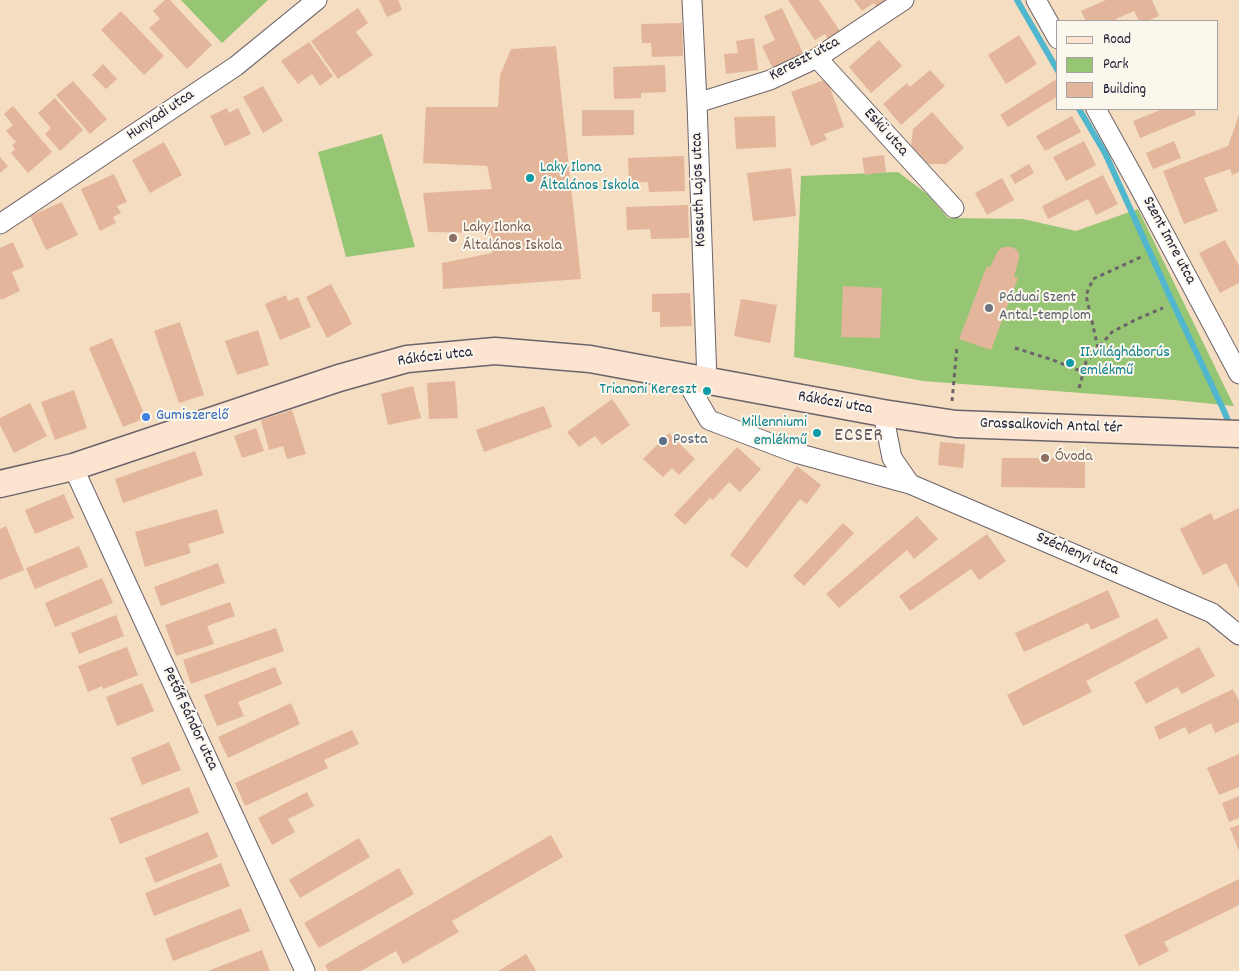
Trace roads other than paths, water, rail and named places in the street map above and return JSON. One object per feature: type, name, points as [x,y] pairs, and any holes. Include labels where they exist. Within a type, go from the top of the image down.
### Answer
[{"type":"main road","name":"Rákóczi utca","points":[[0,484],[73,467],[339,378],[406,359],[495,351],[590,359],[883,413]]},
{"type":"main road","name":"Grassalkovich Antal tér","points":[[883,413],[956,424],[1229,434]]},
{"type":"street","name":"Hunyadi utca","points":[[0,224],[236,66],[317,0]]},
{"type":"street","name":"Kossuth Lajos utca","points":[[692,0],[697,103],[695,379]]},
{"type":"street","name":"Kereszt utca","points":[[697,103],[770,80],[816,58],[904,0]]},
{"type":"street","points":[[1036,0],[1056,35]]},
{"type":"street","name":"Eskü utca","points":[[816,58],[954,208]]},
{"type":"street","name":"Szent Imre utca","points":[[1097,110],[1239,374]]},
{"type":"street","name":"Széchenyi utca","points":[[695,379],[709,420],[796,453],[910,484],[1212,613],[1239,635]]},
{"type":"street","points":[[883,413],[892,458],[910,484]]},
{"type":"street","name":"Petőfi Sándor utca","points":[[73,467],[305,971]]},
{"type":"waterway","points":[[1017,0],[1056,68]]},
{"type":"waterway","points":[[1080,110],[1105,153],[1231,428]]},
{"type":"place","name":"Laky Ilona Általános Iskola","points":[[530,178]]},
{"type":"place","name":"Laky Ilonka Általános Iskola","points":[[453,238]]},
{"type":"place","name":"Páduai Szent Antal-templom","points":[[989,308]]},
{"type":"place","name":"II.világháborús emlékmű","points":[[1070,363]]},
{"type":"place","name":"Trianoni Kereszt","points":[[707,391]]},
{"type":"place","name":"Gumiszerelő","points":[[146,417]]},
{"type":"place","name":"Millenniumi emlékmű","points":[[817,433]]},
{"type":"place","name":"Posta","points":[[663,441]]},
{"type":"place","name":"Óvoda","points":[[1045,458]]},
{"type":"district","name":"ECSER","points":[[859,437]]}]
